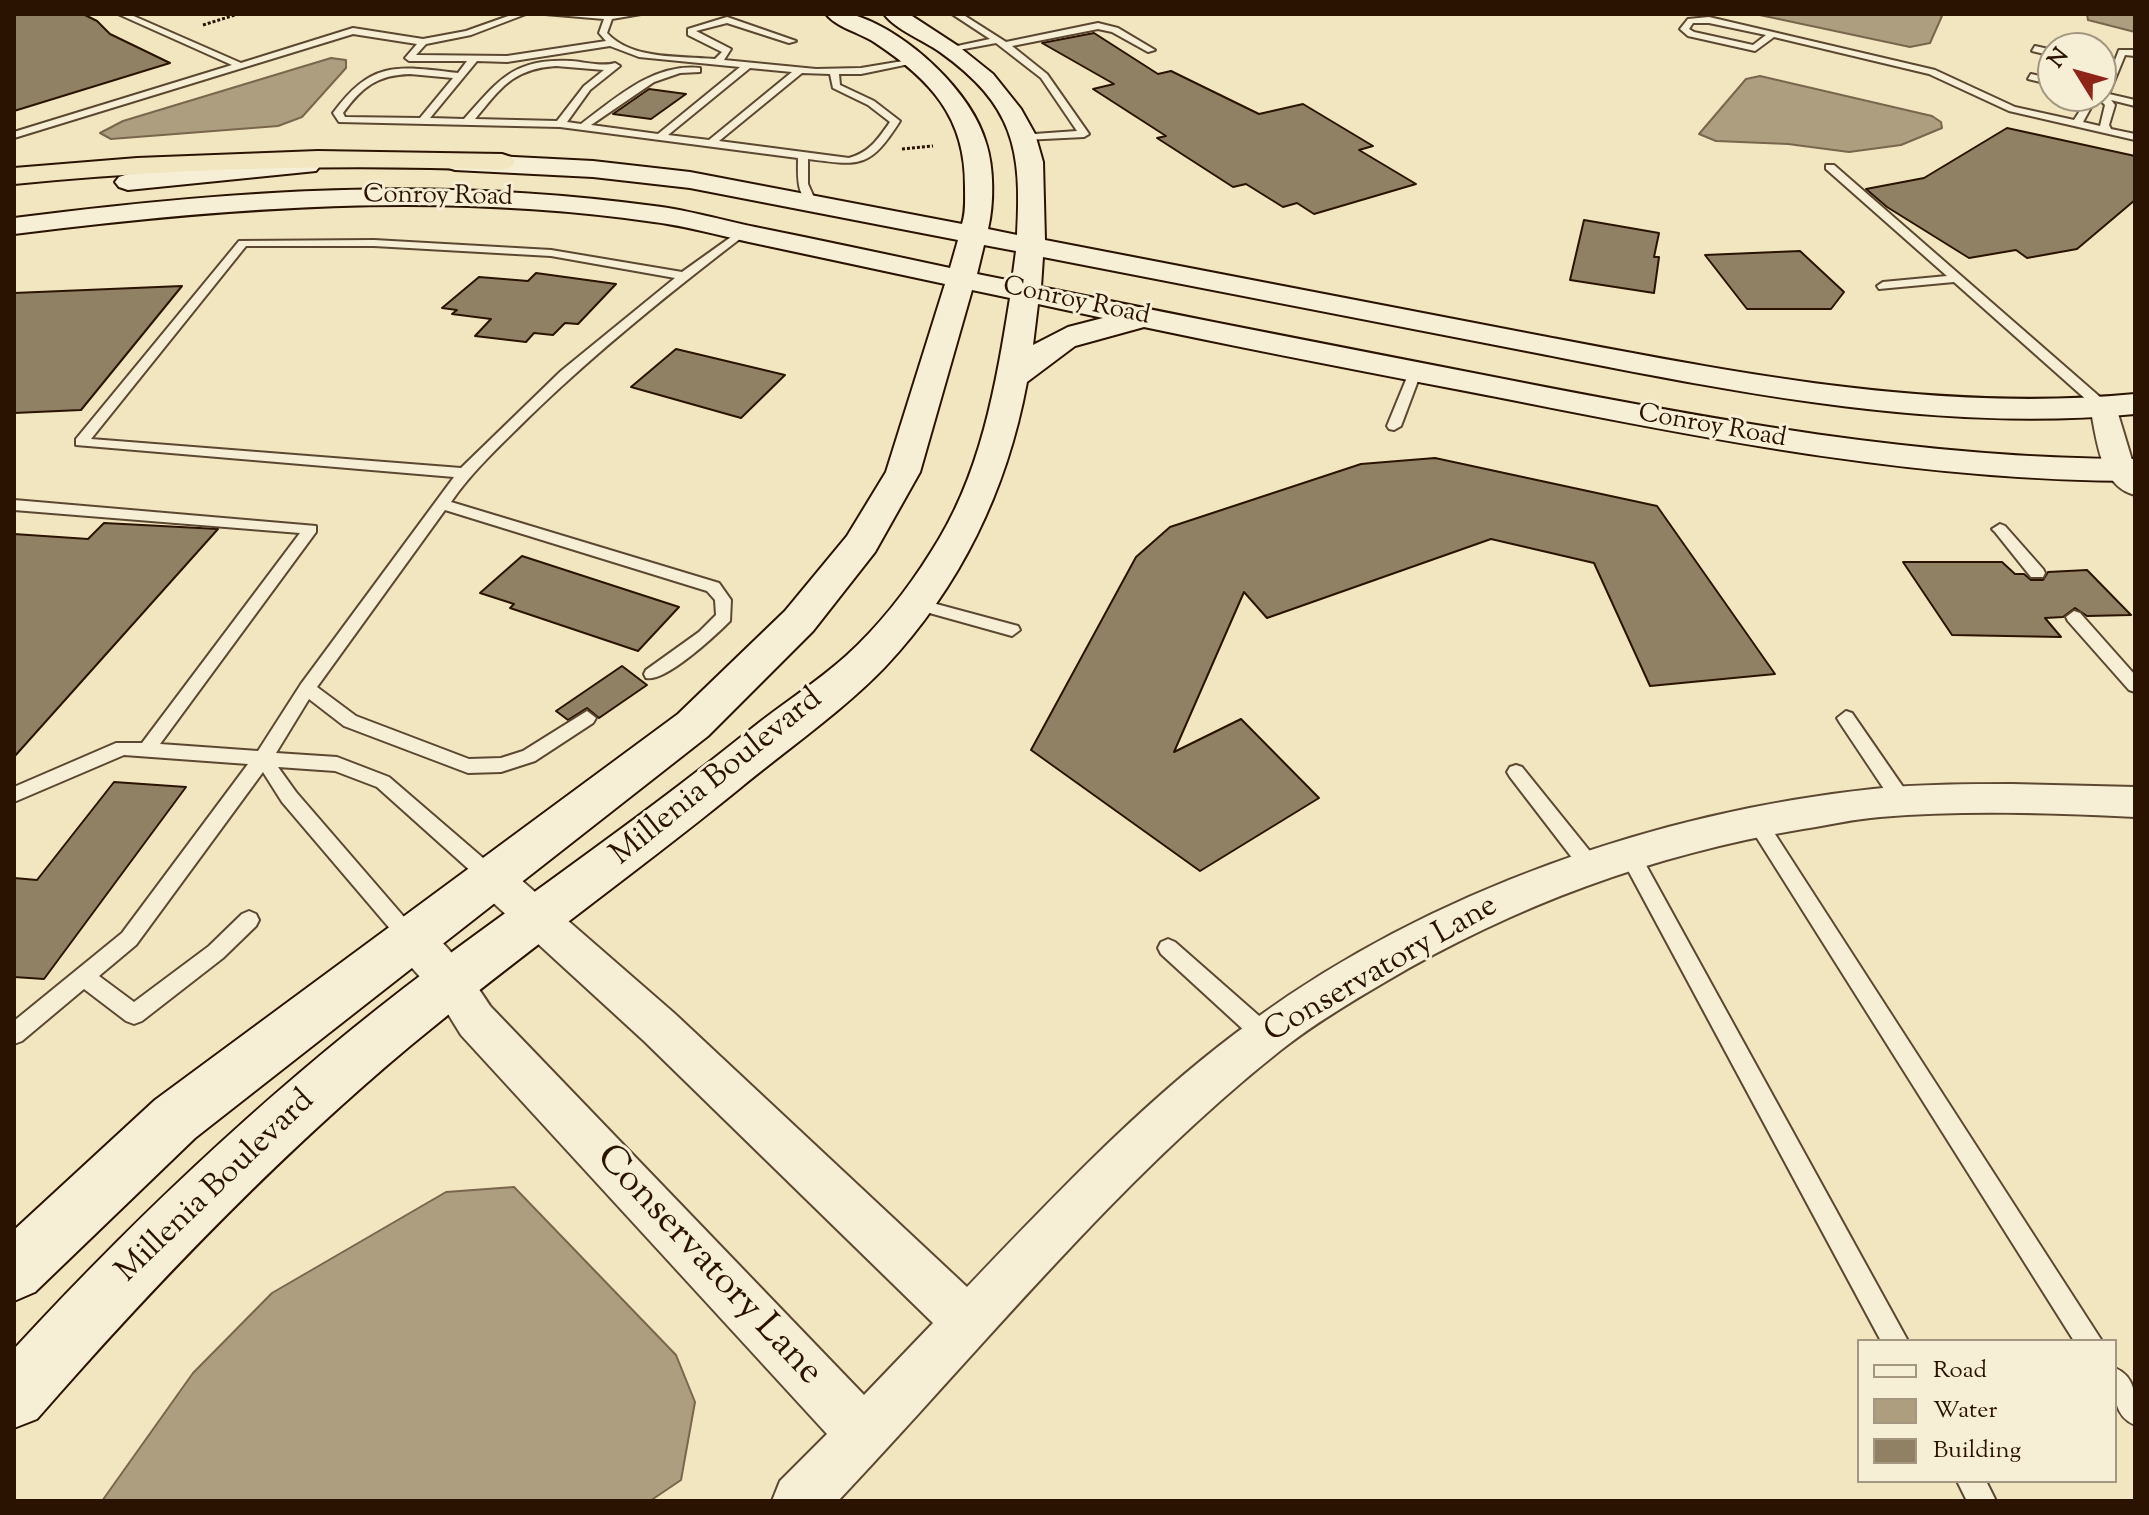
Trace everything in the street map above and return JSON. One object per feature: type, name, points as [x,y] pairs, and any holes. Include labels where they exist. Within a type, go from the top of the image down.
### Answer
[{"type":"highway","points":[[14,176],[113,165],[271,157],[502,162]]},
{"type":"main road","name":"Millenia Boulevard","points":[[14,1271],[175,1119],[490,876],[693,725],[781,641],[831,584],[874,524],[903,472],[915,438],[978,216],[977,178],[974,141],[958,110],[940,85],[884,38],[836,14]]},
{"type":"main road","name":"Millenia Boulevard","points":[[14,1396],[129,1270],[308,1100],[452,983],[706,792],[878,649],[959,537],[997,445],[1024,292],[1033,181],[1024,137],[1006,104],[984,78],[951,50],[894,14]]},
{"type":"main road","name":"Conroy Road","points":[[14,196],[224,171],[404,161],[502,162],[690,180],[1703,376],[1827,396],[1978,406],[2119,406]]},
{"type":"main road","points":[[879,217],[941,202],[977,178]]},
{"type":"main road","name":"Conroy Road","points":[[14,226],[156,208],[372,195],[470,196],[656,214],[745,230],[1150,319],[1697,427],[1845,450],[2130,476]]},
{"type":"main road","points":[[1009,381],[1042,350],[1074,334],[1150,319]]},
{"type":"street","points":[[2119,406],[2135,431]]},
{"type":"street","points":[[2119,406],[2130,476]]},
{"type":"street","name":"Conservatory Lane","points":[[410,938],[452,983],[476,1021],[865,1435],[1067,1218],[1149,1137],[1266,1036],[1433,933],[1520,891],[1590,866],[1706,832],[1757,822],[1903,802],[2025,797],[2135,802]]},
{"type":"street","points":[[490,876],[659,1027],[970,1324]]},
{"type":"street","points":[[800,1501],[865,1435]]},
{"type":"lane","points":[[122,14],[241,66]]},
{"type":"lane","points":[[14,135],[353,31],[423,42],[468,33],[522,14]]},
{"type":"lane","points":[[549,14],[637,14]]},
{"type":"lane","points":[[956,14],[1002,43],[1044,76],[1084,134],[1024,137]]},
{"type":"lane","points":[[608,16],[603,33],[612,43],[639,54],[799,71],[861,71],[915,62]]},
{"type":"lane","points":[[717,62],[728,51],[691,31],[727,20],[792,41]]},
{"type":"lane","points":[[1774,33],[1755,48],[1691,34],[1684,29],[1691,21],[1709,20],[1774,33],[1932,72],[2012,109],[2135,137]]},
{"type":"lane","points":[[951,50],[1098,26],[1115,30],[1151,50]]},
{"type":"lane","points":[[423,42],[409,58],[507,59],[612,43]]},
{"type":"lane","points":[[2117,63],[2122,52],[2135,53]]},
{"type":"lane","points":[[560,124],[587,88],[611,68],[639,54]]},
{"type":"lane","points":[[423,121],[474,59]]},
{"type":"lane","points":[[467,122],[507,78],[520,70],[575,63],[611,68]]},
{"type":"lane","points":[[661,136],[748,65]]},
{"type":"lane","points":[[584,126],[659,73],[680,69],[735,76]]},
{"type":"lane","points":[[460,76],[410,70],[384,74],[362,84],[338,113],[342,120],[352,121],[584,126],[849,161],[864,157],[879,146],[895,121],[871,103],[836,86],[834,72]]},
{"type":"lane","points":[[711,143],[799,71]]},
{"type":"lane","points":[[2031,77],[2037,78]]},
{"type":"lane","points":[[2077,124],[2084,112]]},
{"type":"lane","points":[[2108,112],[2104,125],[2108,131]]},
{"type":"lane","points":[[803,157],[803,184],[811,202]]},
{"type":"lane","points":[[1830,167],[1959,278],[2119,406]]},
{"type":"lane","points":[[14,1034],[129,939],[263,758],[307,688],[464,473],[566,374],[745,230]]},
{"type":"lane","points":[[464,473],[81,442],[243,243],[374,243],[551,253],[684,276]]},
{"type":"lane","points":[[1883,286],[1959,278]]},
{"type":"lane","points":[[1394,426],[1416,370]]},
{"type":"lane","points":[[442,504],[713,587],[721,593],[725,603],[724,617],[674,659],[645,669]]},
{"type":"lane","points":[[14,505],[311,529],[146,750]]},
{"type":"lane","points":[[2000,529],[2037,573]]},
{"type":"lane","points":[[914,603],[1012,630]]},
{"type":"lane","points":[[2074,617],[2135,686]]},
{"type":"lane","points":[[307,688],[350,721],[468,766],[501,765],[529,756],[563,733],[580,713]]},
{"type":"lane","points":[[1846,718],[1903,802]]},
{"type":"lane","points":[[14,795],[122,748],[337,764],[383,782],[490,876]]},
{"type":"lane","points":[[263,758],[289,797],[410,938]]},
{"type":"lane","points":[[1516,772],[1590,866]]},
{"type":"lane","points":[[1757,822],[2088,1339]]},
{"type":"lane","points":[[1629,853],[1894,1339]]},
{"type":"lane","points":[[83,976],[134,1014],[216,952],[249,920]]},
{"type":"lane","points":[[1168,948],[1266,1036]]},
{"type":"lane","points":[[2117,1384],[2135,1412]]},
{"type":"lane","points":[[1972,1483],[1982,1501]]},
{"type":"water","points":[[1755,14],[1942,16],[1930,43],[1910,47]]},
{"type":"water","points":[[2087,14],[2135,14],[2135,32],[2088,20]]},
{"type":"water","points":[[331,58],[346,60],[346,68],[302,117],[278,126],[111,139],[100,133],[123,121]]},
{"type":"water","points":[[1760,76],[1932,116],[1941,122],[1942,128],[1901,145],[1849,152],[1788,144],[1716,141],[1699,134],[1746,79]]},
{"type":"water","points":[[514,1187],[676,1355],[695,1402],[681,1480],[650,1501],[102,1501],[193,1373],[272,1293],[446,1192]]},
{"type":"building","points":[[14,14],[83,14],[97,21],[110,34],[170,63],[14,111]]},
{"type":"building","points":[[1094,33],[1158,74],[1171,71],[1259,114],[1303,104],[1373,146],[1359,150],[1416,184],[1314,214],[1297,203],[1283,207],[1246,184],[1233,187],[1157,138],[1166,136],[1093,89],[1114,84],[1042,43]]},
{"type":"building","points":[[649,89],[686,94],[651,119],[613,114]]},
{"type":"building","points":[[2007,128],[2135,156],[2135,200],[2077,249],[2027,258],[2016,250],[1969,258],[1887,207],[1866,189],[1924,178]]},
{"type":"building","points":[[1584,220],[1659,233],[1654,257],[1659,257],[1654,293],[1570,280]]},
{"type":"building","points":[[1800,251],[1844,292],[1831,309],[1747,309],[1705,255]]},
{"type":"building","points":[[536,273],[616,284],[578,324],[565,323],[553,335],[534,333],[526,342],[475,336],[491,319],[452,314],[457,310],[442,308],[479,277],[528,281]]},
{"type":"building","points":[[182,286],[81,410],[14,413],[14,293]]},
{"type":"building","points":[[676,349],[785,375],[741,418],[631,387]]},
{"type":"building","points":[[1435,458],[1657,506],[1775,674],[1650,686],[1594,563],[1491,539],[1267,618],[1244,592],[1174,752],[1241,719],[1319,798],[1200,871],[1031,750],[1136,557],[1170,527],[1361,464]]},
{"type":"building","points":[[104,523],[218,529],[14,757],[14,534],[88,539]]},
{"type":"building","points":[[522,556],[679,607],[638,651],[510,608],[514,604],[480,593]]},
{"type":"building","points":[[1903,562],[2002,562],[2015,574],[2024,574],[2031,580],[2043,580],[2048,572],[2087,570],[2131,615],[2087,616],[2075,608],[2063,617],[2045,618],[2061,637],[1952,635]]},
{"type":"building","points":[[622,666],[647,685],[599,718],[587,708],[568,720],[556,711]]},
{"type":"building","points":[[114,782],[186,787],[44,979],[14,977],[14,878],[37,880]]}]
